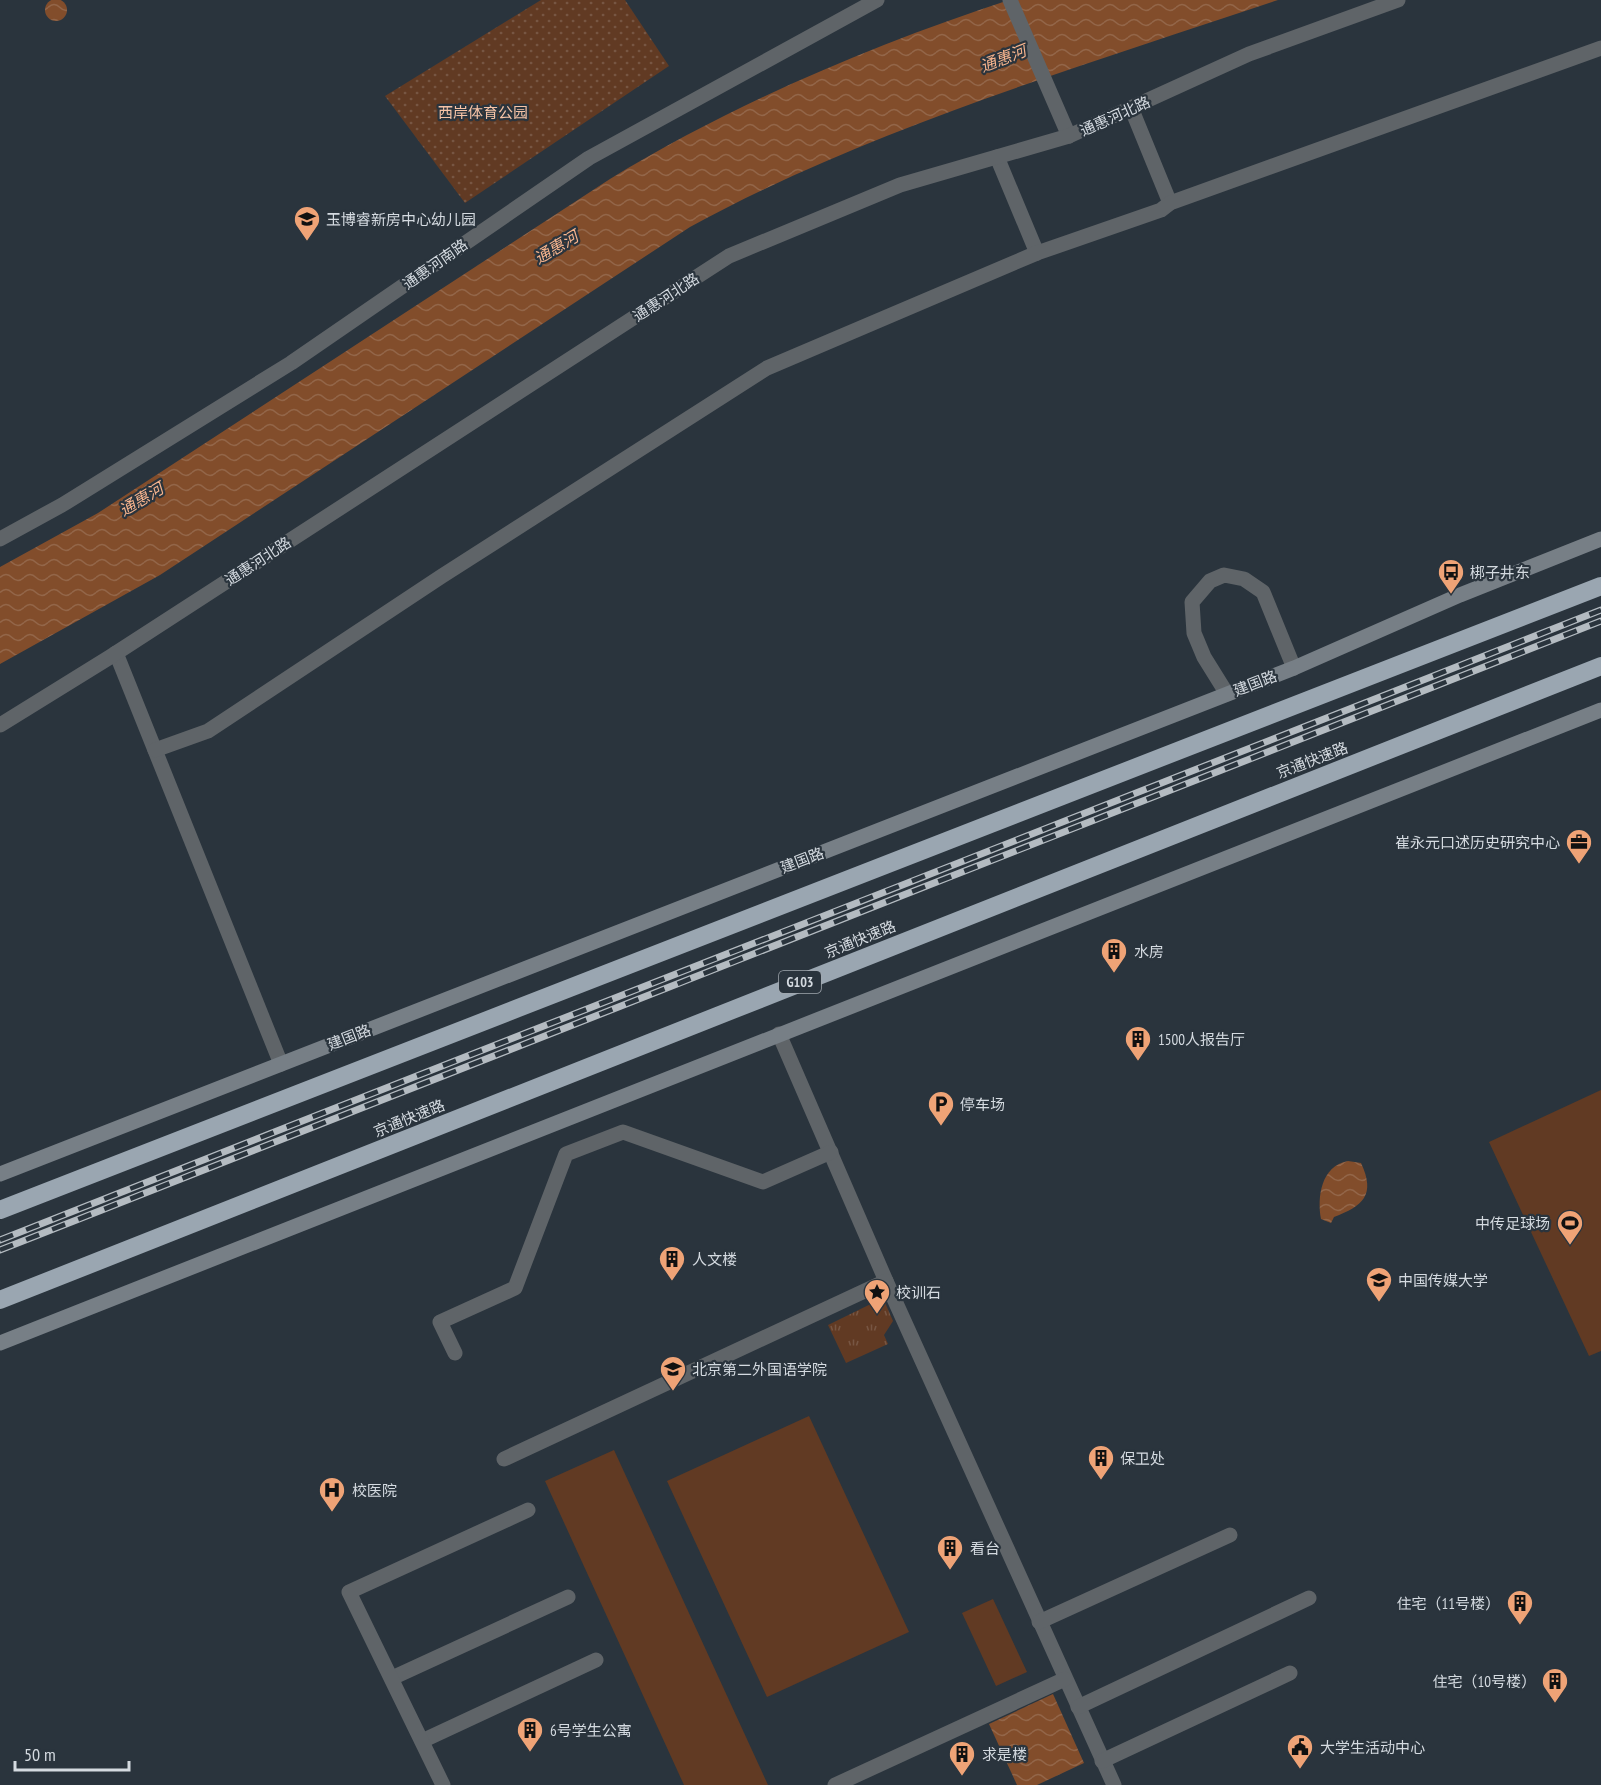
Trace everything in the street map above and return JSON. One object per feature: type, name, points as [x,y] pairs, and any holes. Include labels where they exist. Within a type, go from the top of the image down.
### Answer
[{"type":"highway","points":[[0,1210],[1601,586]]},
{"type":"highway","name":"京通快速路","points":[[0,1300],[1601,666]]},
{"type":"main road","name":"建国路","points":[[0,1174],[1293,668],[1460,595],[1601,539]]},
{"type":"main road","points":[[0,1343],[1601,710]]},
{"type":"street","name":"通惠河南路","points":[[0,539],[62,505],[291,363],[589,158],[877,0]]},
{"type":"street","points":[[1010,0],[1069,136]]},
{"type":"street","name":"通惠河北路","points":[[0,725],[729,256],[900,184],[1069,136],[1132,110],[1249,54],[1398,0]]},
{"type":"street","points":[[155,750],[208,731],[442,576],[767,368],[1037,253],[1161,210],[1170,203],[1601,48]]},
{"type":"street","points":[[1132,110],[1170,203]]},
{"type":"street","points":[[998,157],[1037,253]]},
{"type":"street","points":[[1227,694],[1204,657],[1194,633],[1192,602],[1210,581],[1224,574],[1244,579],[1263,592],[1293,668]]},
{"type":"street","points":[[116,652],[281,1064]]},
{"type":"street","points":[[779,1034],[886,1281],[1114,1785]]},
{"type":"street","points":[[454,1353],[440,1322],[515,1288],[566,1154],[623,1132],[763,1182],[831,1152]]},
{"type":"street","points":[[504,1460],[886,1281]]},
{"type":"street","points":[[443,1785],[349,1592],[528,1509]]},
{"type":"street","points":[[1039,1622],[1230,1535]]},
{"type":"street","points":[[392,1678],[568,1596]]},
{"type":"street","points":[[1078,1707],[1309,1598]]},
{"type":"street","points":[[422,1741],[596,1660]]},
{"type":"street","points":[[1102,1761],[1290,1673]]},
{"type":"street","points":[[836,1785],[1065,1679]]},
{"type":"green space","name":"西岸体育公园","points":[[541,0],[625,0],[669,66],[465,203],[385,96]]},
{"type":"green space","name":"中传足球场","points":[[1601,1090],[1601,1351],[1589,1356],[1489,1142]]},
{"type":"green space","points":[[883,1298],[893,1321],[884,1335],[888,1344],[846,1363],[828,1325]]},
{"type":"green space","points":[[809,1416],[909,1632],[767,1697],[667,1481]]},
{"type":"green space","points":[[614,1450],[768,1785],[684,1785],[545,1481]]},
{"type":"green space","points":[[993,1599],[1027,1672],[996,1686],[962,1613]]},
{"type":"water","points":[[56,-1],[64,2],[67,10],[64,18],[56,21],[48,18],[45,10],[48,2]]},
{"type":"water","name":"通惠河","points":[[1009,0],[1278,0],[1054,75],[904,129],[831,159],[690,227],[160,575],[0,664],[0,567],[98,513],[610,179],[657,152],[754,101],[804,78],[906,36]]},
{"type":"water","points":[[1348,1161],[1361,1163],[1367,1191],[1359,1204],[1334,1217],[1331,1223],[1321,1219],[1320,1201],[1323,1184],[1332,1169]]},
{"type":"water","points":[[1053,1694],[1084,1763],[1037,1785],[1017,1785],[989,1724]]},
{"type":"railway","points":[[0,1240],[1601,610]]},
{"type":"railway","points":[[0,1250],[1601,621]]},
{"type":"place","name":"玉博睿新房中心幼儿园","points":[[307,242]]},
{"type":"place","name":"梆子井东","points":[[1451,595]]},
{"type":"place","name":"崔永元口述历史研究中心","points":[[1579,865]]},
{"type":"place","name":"水房","points":[[1114,974]]},
{"type":"place","name":"1500人报告厅","points":[[1138,1062]]},
{"type":"place","name":"停车场","points":[[941,1127]]},
{"type":"place","name":"中传足球场","points":[[1570,1246]]},
{"type":"place","name":"人文楼","points":[[672,1282]]},
{"type":"place","name":"中国传媒大学","points":[[1379,1303]]},
{"type":"place","name":"校训石","points":[[877,1315]]},
{"type":"place","name":"北京第二外国语学院","points":[[673,1392]]},
{"type":"place","name":"保卫处","points":[[1101,1481]]},
{"type":"place","name":"校医院","points":[[332,1513]]},
{"type":"place","name":"看台","points":[[950,1571]]},
{"type":"place","name":"住宅（11号楼）","points":[[1520,1626]]},
{"type":"place","name":"住宅（10号楼）","points":[[1555,1704]]},
{"type":"place","name":"6号学生公寓","points":[[530,1753]]},
{"type":"place","name":"大学生活动中心","points":[[1300,1770]]},
{"type":"place","name":"求是楼","points":[[962,1777]]}]
